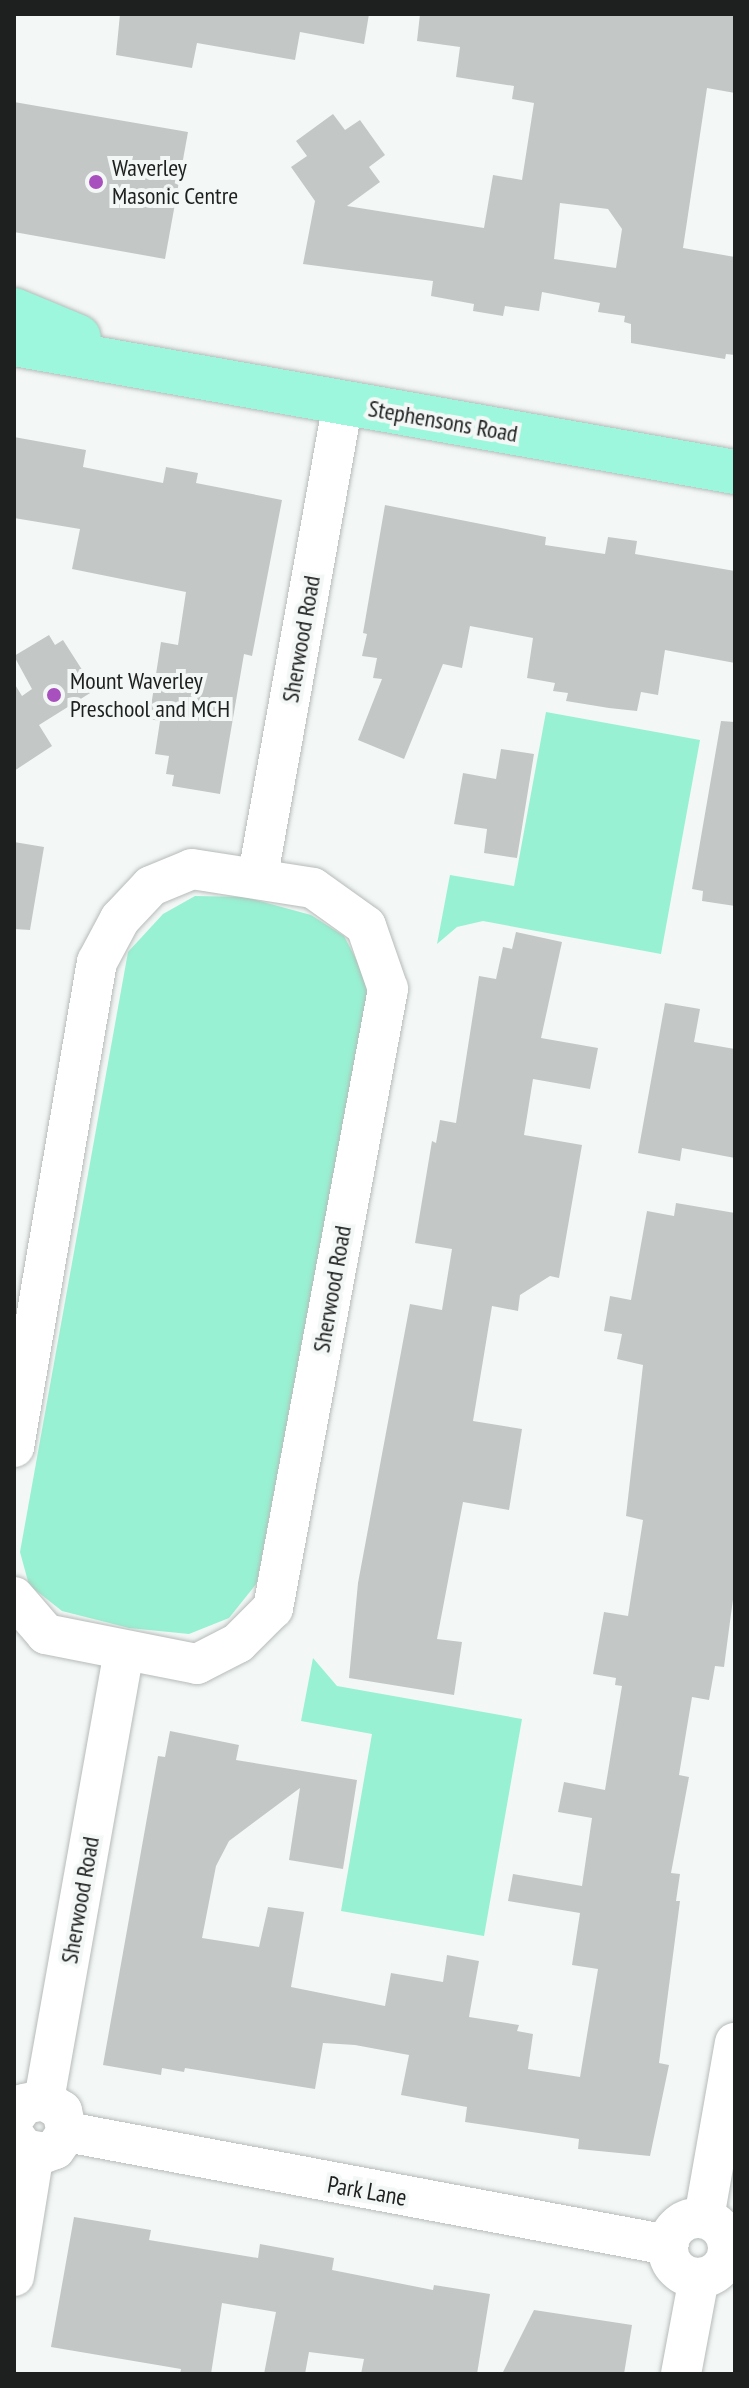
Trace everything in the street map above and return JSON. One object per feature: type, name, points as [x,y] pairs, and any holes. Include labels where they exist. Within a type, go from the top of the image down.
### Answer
[{"type":"main road","name":"Stephensons Road","points":[[14,310],[152,366]]},
{"type":"main road","name":"Stephensons Road","points":[[14,344],[152,366],[735,472]]},
{"type":"street","name":"Sherwood Road","points":[[258,875],[343,403]]},
{"type":"street","name":"Sherwood Road","points":[[14,1447],[97,962],[120,919],[151,886],[192,869],[258,875],[313,888],[366,926],[388,989],[273,1608],[238,1643],[197,1664],[124,1653],[46,1634],[14,1597]]},
{"type":"street","name":"Sherwood Road","points":[[29,2109],[124,1653]]},
{"type":"street","points":[[704,2218],[735,2043]]},
{"type":"street","points":[[14,2276],[24,2144],[55,2149],[67,2132],[62,2111],[29,2109]]},
{"type":"street","name":"Park Lane","points":[[67,2132],[668,2245]]},
{"type":"street","points":[[681,2374],[720,2261],[722,2229],[704,2218],[677,2226],[668,2245],[674,2266],[720,2261]]},
{"type":"green space","points":[[546,712],[700,740],[661,954],[483,921],[457,927],[437,944],[450,875],[514,886]]},
{"type":"green space","points":[[195,896],[245,897],[311,915],[344,936],[369,984],[257,1583],[229,1618],[189,1634],[129,1628],[62,1611],[29,1585],[20,1552],[128,952],[163,914]]},
{"type":"green space","points":[[313,1658],[337,1686],[522,1719],[484,1936],[341,1911],[372,1734],[301,1721]]},
{"type":"building","points":[[120,14],[369,14],[364,44],[300,32],[295,60],[197,43],[192,68],[116,55]]},
{"type":"building","points":[[420,14],[735,14],[735,93],[707,88],[683,248],[735,257],[735,355],[726,354],[725,359],[631,343],[631,324],[624,322],[625,316],[598,312],[600,303],[542,292],[539,311],[505,306],[503,316],[473,311],[474,304],[431,296],[433,281],[303,264],[315,201],[291,167],[307,156],[296,141],[333,114],[345,130],[360,120],[385,155],[369,167],[380,182],[347,206],[484,228],[493,175],[522,180],[534,103],[512,99],[514,86],[456,77],[460,47],[417,41]],"holes":[[[560,203],[608,209],[622,229],[616,268],[554,259]]]},
{"type":"building","name":"Waverley Masonic Centre","points":[[14,102],[188,132],[165,259],[14,232]]},
{"type":"building","points":[[14,437],[86,450],[83,467],[163,483],[166,467],[198,473],[196,483],[282,500],[252,656],[244,654],[220,794],[172,786],[174,775],[166,774],[169,756],[155,754],[160,721],[149,719],[161,642],[178,645],[186,592],[72,569],[80,529],[14,518]]},
{"type":"building","points":[[385,505],[546,537],[545,545],[605,554],[608,537],[637,541],[635,554],[735,571],[735,663],[665,650],[658,695],[641,692],[637,711],[609,708],[566,701],[568,693],[553,691],[555,683],[527,678],[533,638],[470,626],[462,668],[443,664],[404,759],[358,740],[382,679],[373,678],[377,658],[362,656],[367,634],[363,633]]},
{"type":"building","name":"Mount Waverley Preschool and MCH","points":[[49,635],[55,645],[63,640],[95,690],[39,725],[52,746],[14,771],[14,683],[22,696],[32,689],[14,656]]},
{"type":"building","points":[[721,721],[735,722],[735,906],[702,901],[703,891],[692,889]]},
{"type":"building","points":[[501,749],[534,754],[517,858],[484,853],[487,829],[454,824],[463,773],[496,779]]},
{"type":"building","points":[[14,842],[44,847],[30,930],[14,929]]},
{"type":"building","points":[[516,932],[562,942],[541,1038],[598,1048],[590,1089],[533,1079],[524,1135],[582,1145],[559,1278],[550,1276],[520,1295],[518,1311],[492,1306],[473,1421],[522,1429],[509,1510],[463,1502],[437,1639],[462,1642],[454,1695],[349,1678],[358,1583],[410,1304],[442,1310],[452,1249],[415,1243],[432,1141],[436,1143],[440,1120],[456,1123],[479,976],[496,979],[503,947],[512,949]]},
{"type":"building","points":[[665,1003],[700,1009],[694,1042],[735,1049],[735,1158],[682,1148],[680,1161],[638,1153]]},
{"type":"building","points":[[676,1203],[735,1213],[735,1584],[724,1667],[715,1666],[709,1700],[692,1697],[679,1775],[689,1777],[671,1873],[680,1874],[676,1901],[680,1901],[659,2063],[669,2065],[650,2156],[578,2149],[579,2139],[465,2122],[467,2107],[401,2095],[409,2055],[355,2045],[323,2043],[315,2089],[185,2068],[184,2072],[162,2068],[161,2075],[103,2065],[158,1756],[165,1757],[170,1731],[239,1745],[236,1760],[357,1780],[343,1869],[289,1860],[300,1788],[229,1841],[216,1866],[202,1938],[259,1947],[268,1907],[304,1912],[291,1987],[385,2006],[391,1973],[443,1982],[447,1955],[479,1961],[469,2017],[519,2025],[517,2031],[533,2034],[528,2069],[580,2077],[598,1969],[572,1965],[580,1913],[508,1901],[513,1874],[582,1886],[592,1818],[558,1812],[564,1782],[605,1790],[622,1686],[615,1685],[616,1678],[593,1674],[604,1612],[628,1616],[643,1520],[626,1516],[643,1365],[617,1359],[622,1334],[604,1331],[610,1296],[631,1300],[647,1211],[674,1216]]},
{"type":"building","points":[[74,2217],[151,2230],[149,2240],[258,2258],[260,2244],[334,2258],[332,2270],[433,2290],[434,2285],[490,2294],[477,2374],[361,2374],[364,2359],[309,2352],[305,2374],[264,2374],[276,2312],[222,2303],[211,2374],[180,2374],[181,2369],[51,2347]]},
{"type":"building","points":[[534,2310],[632,2325],[624,2374],[502,2374]]},
{"type":"place","name":"Waverley Masonic Centre","points":[[96,182]]},
{"type":"place","name":"Mount Waverley Preschool and MCH","points":[[54,695]]}]
